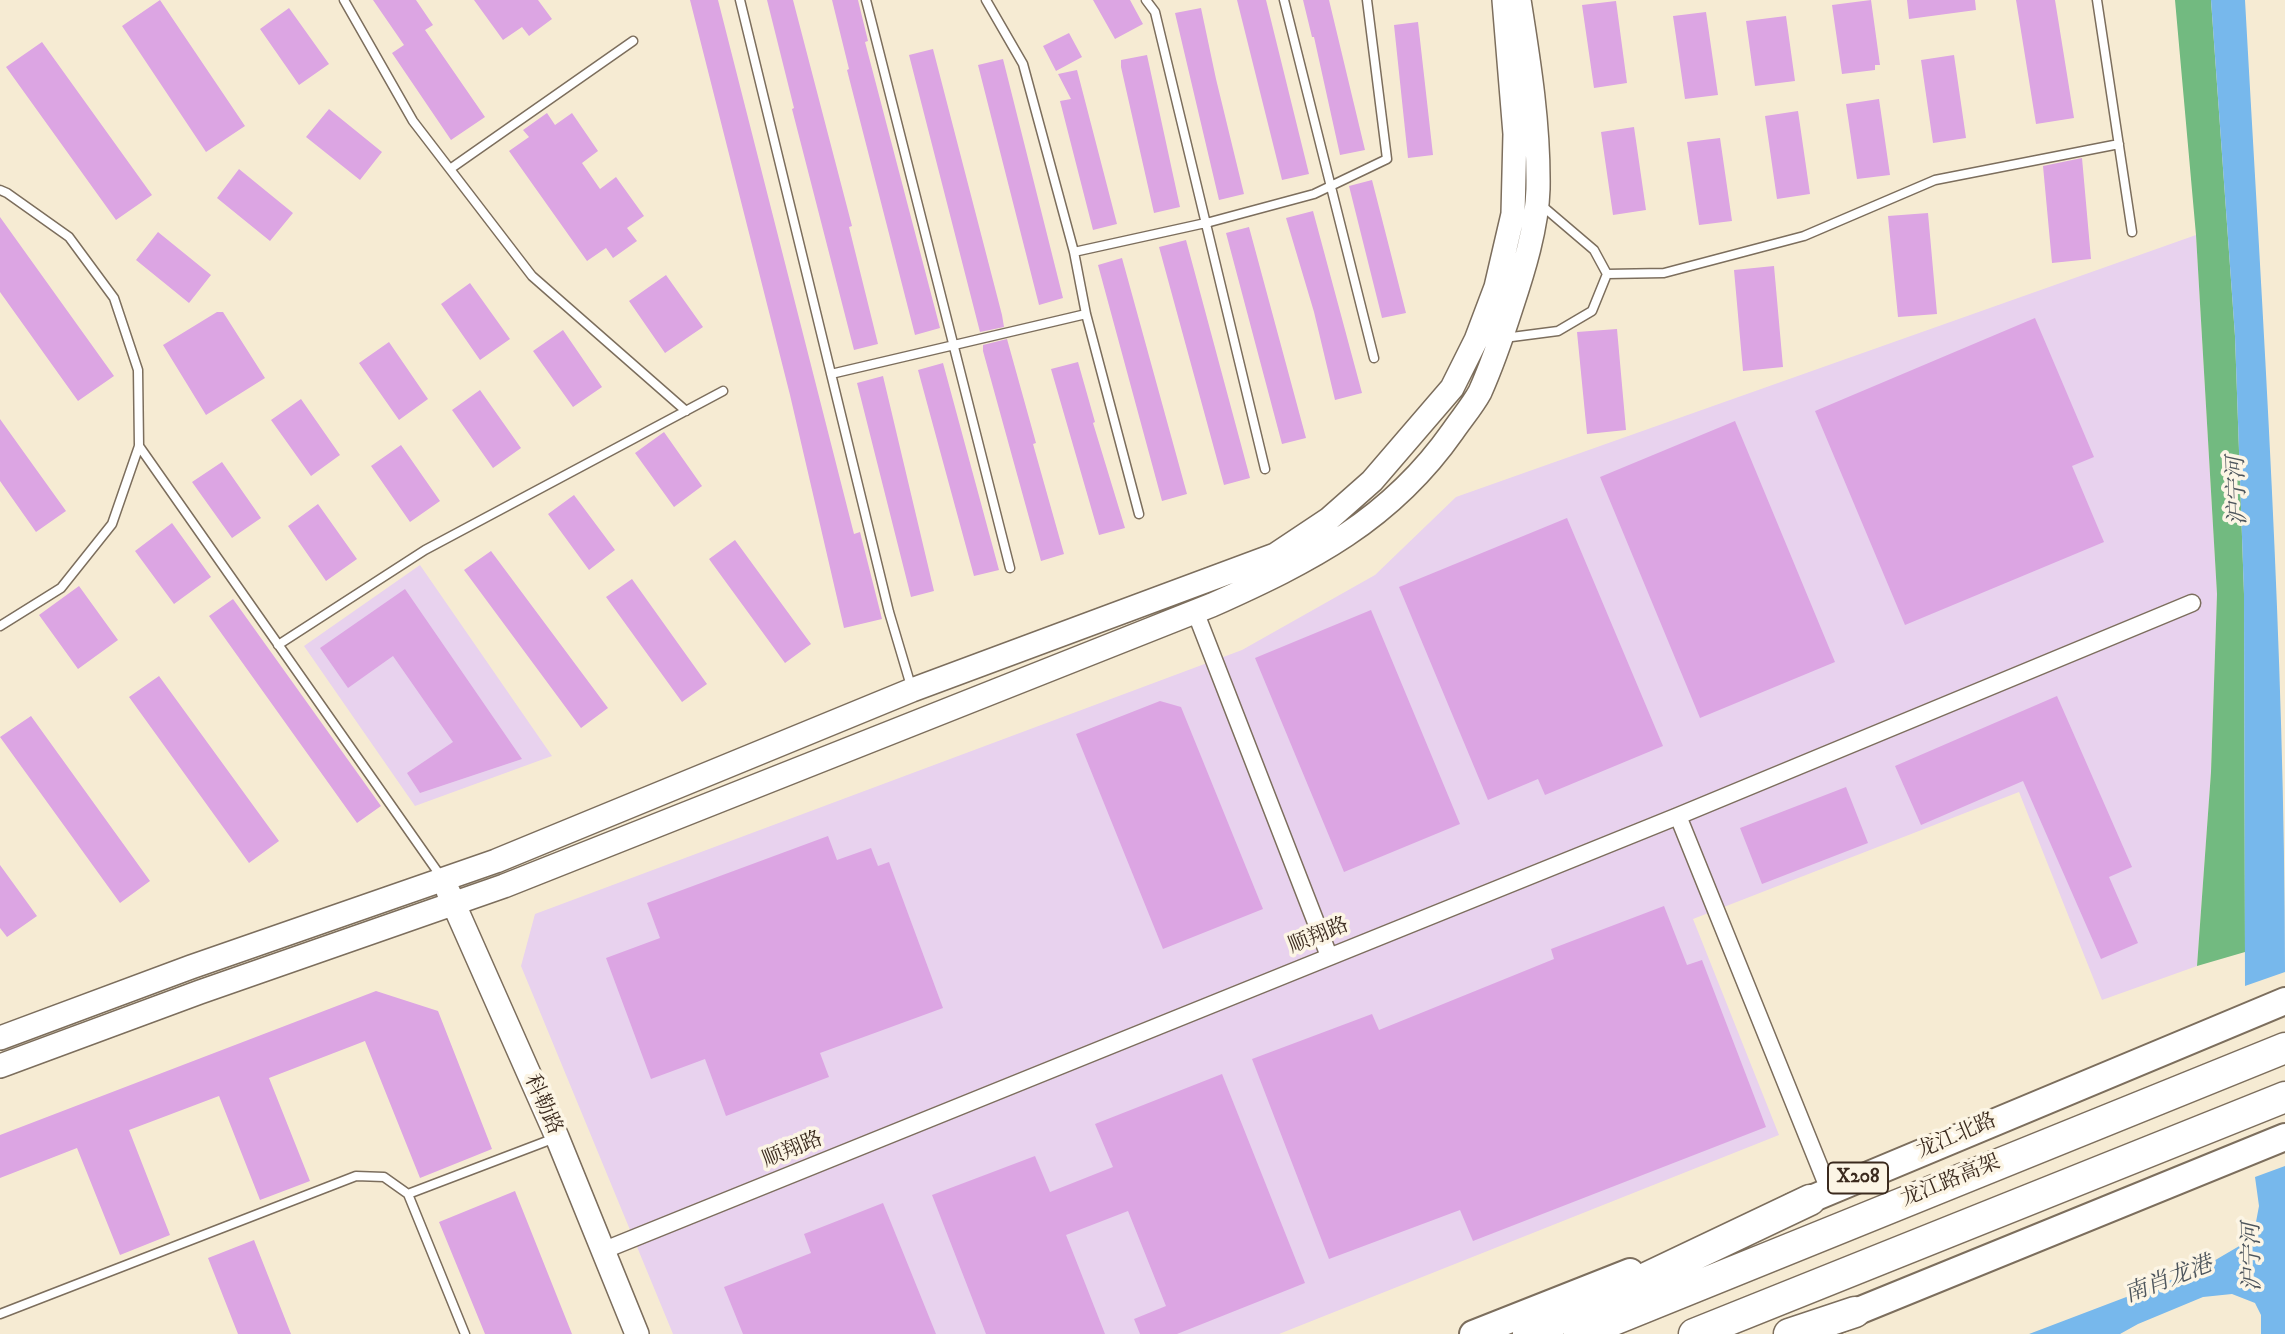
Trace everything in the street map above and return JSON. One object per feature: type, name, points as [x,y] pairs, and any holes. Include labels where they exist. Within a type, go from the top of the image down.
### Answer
[{"type":"highway","name":"龙江路高架","points":[[1579,1334],[2285,1048]]},
{"type":"highway","points":[[1693,1334],[2285,1097]]},
{"type":"highway","points":[[1528,1334],[1819,1195]]},
{"type":"highway","points":[[1789,1334],[1855,1312]]},
{"type":"main road","name":"龙江北路","points":[[1474,1334],[1819,1195],[2285,1001]]},
{"type":"main road","points":[[1800,1334],[2285,1137]]},
{"type":"street","points":[[0,1038],[191,967],[496,861],[912,690],[1275,555],[1329,519],[1372,481],[1452,388],[1476,340],[1496,287],[1513,214],[1516,134],[1504,0]]},
{"type":"street","points":[[0,1066],[200,992],[504,886],[1195,611],[1288,570],[1346,536],[1391,502],[1434,457],[1479,394],[1525,265],[1536,201],[1536,112],[1519,0]]},
{"type":"street","name":"顺翔路","points":[[602,1251],[1678,816],[2192,603]]},
{"type":"street","points":[[1195,611],[1329,956]]},
{"type":"street","points":[[1678,816],[1819,1195]]},
{"type":"street","name":"科勒路","points":[[442,878],[557,1137],[637,1334]]},
{"type":"lane","points":[[344,0],[413,121],[531,276],[686,411]]},
{"type":"lane","points":[[740,0],[889,612],[912,690]]},
{"type":"lane","points":[[866,0],[1010,568]]},
{"type":"lane","points":[[986,0],[1023,64],[1074,252],[1086,314],[1139,514]]},
{"type":"lane","points":[[1146,0],[1155,12],[1265,469]]},
{"type":"lane","points":[[1284,0],[1374,358]]},
{"type":"lane","points":[[1074,252],[1206,223],[1314,194],[1387,159],[1367,0]]},
{"type":"lane","points":[[2097,0],[2132,232]]},
{"type":"lane","points":[[450,169],[633,41]]},
{"type":"lane","points":[[1607,274],[1664,273],[1804,236],[1936,180],[2119,144]]},
{"type":"lane","points":[[0,190],[69,237],[114,298],[138,370],[139,446],[112,524],[61,588],[0,625]]},
{"type":"lane","points":[[1536,201],[1594,250],[1607,274]]},
{"type":"lane","points":[[1501,338],[1558,331],[1592,311],[1607,274]]},
{"type":"lane","points":[[831,374],[1086,314]]},
{"type":"lane","points":[[278,645],[425,550],[723,391]]},
{"type":"lane","points":[[139,446],[442,878]]},
{"type":"lane","points":[[408,1194],[557,1137]]},
{"type":"lane","points":[[0,1314],[356,1176],[384,1177],[408,1194],[465,1334]]},
{"type":"shaded area","points":[[2196,235],[2217,594],[2211,772],[2197,966],[2102,1000],[2019,792],[1693,919],[1779,1135],[1279,1334],[673,1334],[521,966],[535,914],[1242,650],[1375,575],[1456,497]]},
{"type":"shaded area","points":[[420,565],[552,756],[415,806],[304,646]]},
{"type":"green space","points":[[2175,0],[2211,0],[2235,336],[2244,594],[2245,952],[2197,966],[2211,772],[2217,594],[2196,235]]},
{"type":"water","points":[[2211,0],[2245,0],[2277,608],[2285,972],[2245,986],[2244,594],[2235,336]]},
{"type":"water","points":[[2285,1166],[2285,1334],[2261,1334],[2261,1315],[2255,1303],[2232,1294],[2203,1297],[2120,1334],[2029,1334],[2200,1269],[2253,1238],[2259,1206],[2255,1177]]},
{"type":"building","points":[[160,0],[245,126],[206,152],[122,26]]},
{"type":"building","points":[[373,0],[416,0],[433,25],[425,30],[485,117],[451,140],[392,53],[404,45]]},
{"type":"building","points":[[474,0],[538,0],[552,19],[529,36],[522,27],[503,40]]},
{"type":"building","points":[[690,0],[718,0],[854,534],[860,532],[882,619],[844,628],[790,395]]},
{"type":"building","points":[[767,0],[793,0],[852,226],[849,227],[878,344],[854,350]]},
{"type":"building","points":[[832,0],[858,0],[868,41],[865,42],[940,328],[915,335],[847,70],[849,69]]},
{"type":"building","points":[[1093,0],[1130,0],[1143,24],[1115,39]]},
{"type":"building","points":[[1237,0],[1266,0],[1309,174],[1282,180]]},
{"type":"building","points":[[1303,0],[1329,0],[1365,150],[1340,155],[1314,37]]},
{"type":"building","points":[[1871,0],[1880,65],[1875,65],[1875,70],[1842,74],[1832,5]]},
{"type":"building","points":[[1907,0],[1975,0],[1976,10],[1909,19]]},
{"type":"building","points":[[2016,0],[2055,0],[2074,118],[2036,124]]},
{"type":"building","points":[[1616,1],[1627,83],[1594,88],[1582,5]]},
{"type":"building","points":[[289,8],[329,64],[299,85],[260,29]]},
{"type":"building","points":[[1201,8],[1244,194],[1219,200],[1175,13]]},
{"type":"building","points":[[1706,12],[1718,95],[1685,99],[1673,16]]},
{"type":"building","points":[[1786,16],[1795,81],[1755,86],[1746,21]]},
{"type":"building","points":[[1418,22],[1433,155],[1408,158],[1394,25]]},
{"type":"building","points":[[1069,33],[1082,57],[1056,71],[1043,46]]},
{"type":"building","points":[[42,42],[152,195],[116,220],[6,67]]},
{"type":"building","points":[[933,49],[1004,327],[980,332],[909,55]]},
{"type":"building","points":[[1147,55],[1180,207],[1154,213],[1121,67],[1121,60]]},
{"type":"building","points":[[1954,55],[1966,138],[1933,143],[1921,60]]},
{"type":"building","points":[[1003,59],[1063,298],[1039,305],[978,65]]},
{"type":"building","points":[[1077,70],[1117,224],[1093,230],[1060,101],[1071,99],[1058,74]]},
{"type":"building","points":[[1879,99],[1890,175],[1857,179],[1846,104]]},
{"type":"building","points":[[329,109],[382,152],[360,180],[306,137]]},
{"type":"building","points":[[1798,111],[1810,194],[1777,199],[1765,116]]},
{"type":"building","points":[[547,113],[555,125],[572,113],[598,151],[582,163],[600,189],[616,177],[644,216],[627,228],[637,241],[613,258],[606,248],[587,261],[509,151],[529,137],[523,130]]},
{"type":"building","points":[[1634,127],[1646,210],[1613,215],[1601,132]]},
{"type":"building","points":[[1720,138],[1732,221],[1699,225],[1687,142]]},
{"type":"building","points":[[2082,158],[2091,259],[2052,263],[2043,166]]},
{"type":"building","points":[[239,169],[293,213],[270,241],[217,198]]},
{"type":"building","points":[[1372,180],[1406,313],[1382,318],[1349,186]]},
{"type":"building","points":[[1313,211],[1362,393],[1335,400],[1314,312],[1286,218]]},
{"type":"building","points":[[1928,213],[1937,314],[1898,317],[1888,216]]},
{"type":"building","points":[[0,217],[114,376],[78,401],[0,292]]},
{"type":"building","points":[[1249,227],[1306,438],[1282,444],[1226,233]]},
{"type":"building","points":[[158,232],[211,275],[189,303],[136,260]]},
{"type":"building","points":[[1186,240],[1250,478],[1224,485],[1159,247]]},
{"type":"building","points":[[1122,258],[1187,494],[1162,501],[1098,265]]},
{"type":"building","points":[[1774,266],[1783,367],[1743,371],[1734,270]]},
{"type":"building","points":[[666,275],[703,327],[665,353],[629,301]]},
{"type":"building","points":[[470,283],[510,339],[480,360],[441,304]]},
{"type":"building","points":[[217,312],[223,312],[265,378],[206,415],[163,345]]},
{"type":"building","points":[[2035,318],[2094,457],[2072,466],[2104,542],[1905,625],[1815,411]]},
{"type":"building","points":[[1617,329],[1626,430],[1587,434],[1577,332]]},
{"type":"building","points":[[563,330],[602,387],[573,407],[533,351]]},
{"type":"building","points":[[1007,339],[1064,554],[1041,561],[983,351],[983,345]]},
{"type":"building","points":[[389,342],[428,399],[399,420],[359,363]]},
{"type":"building","points":[[1078,362],[1095,422],[1093,423],[1125,528],[1099,535],[1051,369]]},
{"type":"building","points":[[943,363],[999,570],[974,576],[918,370]]},
{"type":"building","points":[[883,376],[934,591],[911,597],[857,383]]},
{"type":"building","points":[[480,390],[521,448],[493,468],[452,410]]},
{"type":"building","points":[[301,399],[340,455],[311,476],[271,420]]},
{"type":"building","points":[[0,419],[66,511],[36,532],[0,481]]},
{"type":"building","points":[[1735,421],[1835,662],[1700,718],[1600,477]]},
{"type":"building","points":[[664,432],[702,486],[674,507],[635,453]]},
{"type":"building","points":[[401,445],[440,501],[410,522],[371,466]]},
{"type":"building","points":[[222,462],[261,518],[232,538],[192,482]]},
{"type":"building","points":[[574,495],[615,550],[589,570],[548,514]]},
{"type":"building","points":[[318,504],[357,559],[326,581],[288,526]]},
{"type":"building","points":[[1567,518],[1663,746],[1545,795],[1538,779],[1488,800],[1399,587]]},
{"type":"building","points":[[172,523],[211,577],[174,604],[135,551]]},
{"type":"building","points":[[735,540],[811,644],[785,663],[709,559]]},
{"type":"building","points":[[491,551],[608,708],[581,728],[464,570]]},
{"type":"building","points":[[632,579],[707,684],[682,702],[606,597]]},
{"type":"building","points":[[79,586],[118,640],[78,669],[39,615]]},
{"type":"building","points":[[405,589],[522,759],[420,793],[407,773],[453,742],[393,656],[348,688],[320,648]]},
{"type":"building","points":[[233,599],[381,806],[357,823],[209,616]]},
{"type":"building","points":[[1371,610],[1460,824],[1344,872],[1255,658]]},
{"type":"building","points":[[159,676],[279,841],[249,863],[129,697]]},
{"type":"building","points":[[2057,696],[2132,867],[2109,877],[2138,943],[2101,959],[2023,781],[1921,825],[1895,766]]},
{"type":"building","points":[[1160,701],[1181,707],[1263,909],[1163,949],[1076,734]]},
{"type":"building","points":[[31,716],[150,881],[120,903],[0,737]]},
{"type":"building","points":[[1846,787],[1868,843],[1762,884],[1740,828]]},
{"type":"building","points":[[828,836],[837,860],[871,848],[878,866],[889,862],[943,1008],[820,1053],[829,1077],[726,1116],[705,1059],[651,1079],[606,958],[660,938],[647,903]]},
{"type":"building","points":[[0,865],[37,916],[7,937],[0,928]]},
{"type":"building","points":[[1664,906],[1687,965],[1702,960],[1766,1127],[1473,1241],[1460,1210],[1329,1259],[1252,1059],[1372,1014],[1379,1030],[1554,959],[1551,949]]},
{"type":"building","points":[[376,991],[438,1011],[492,1149],[420,1178],[365,1041],[269,1078],[310,1181],[260,1200],[219,1096],[129,1130],[170,1235],[120,1255],[77,1148],[0,1178],[0,1135]]},
{"type":"building","points":[[1222,1074],[1305,1283],[1177,1334],[1140,1334],[1134,1319],[1166,1306],[1128,1211],[1066,1235],[1105,1334],[986,1334],[932,1195],[1035,1156],[1050,1192],[1113,1167],[1095,1124]]},
{"type":"building","points":[[515,1191],[572,1334],[485,1334],[439,1222]]},
{"type":"building","points":[[883,1203],[936,1334],[743,1334],[724,1287],[811,1253],[804,1234]]},
{"type":"building","points":[[254,1240],[291,1334],[238,1334],[208,1258]]},
{"type":"water label","name":"沪宁河","points":[[2239,491]]},
{"type":"water label","name":"沪宁河","points":[[2254,1257]]},
{"type":"water label","name":"南肖龙港","points":[[2169,1281]]}]
